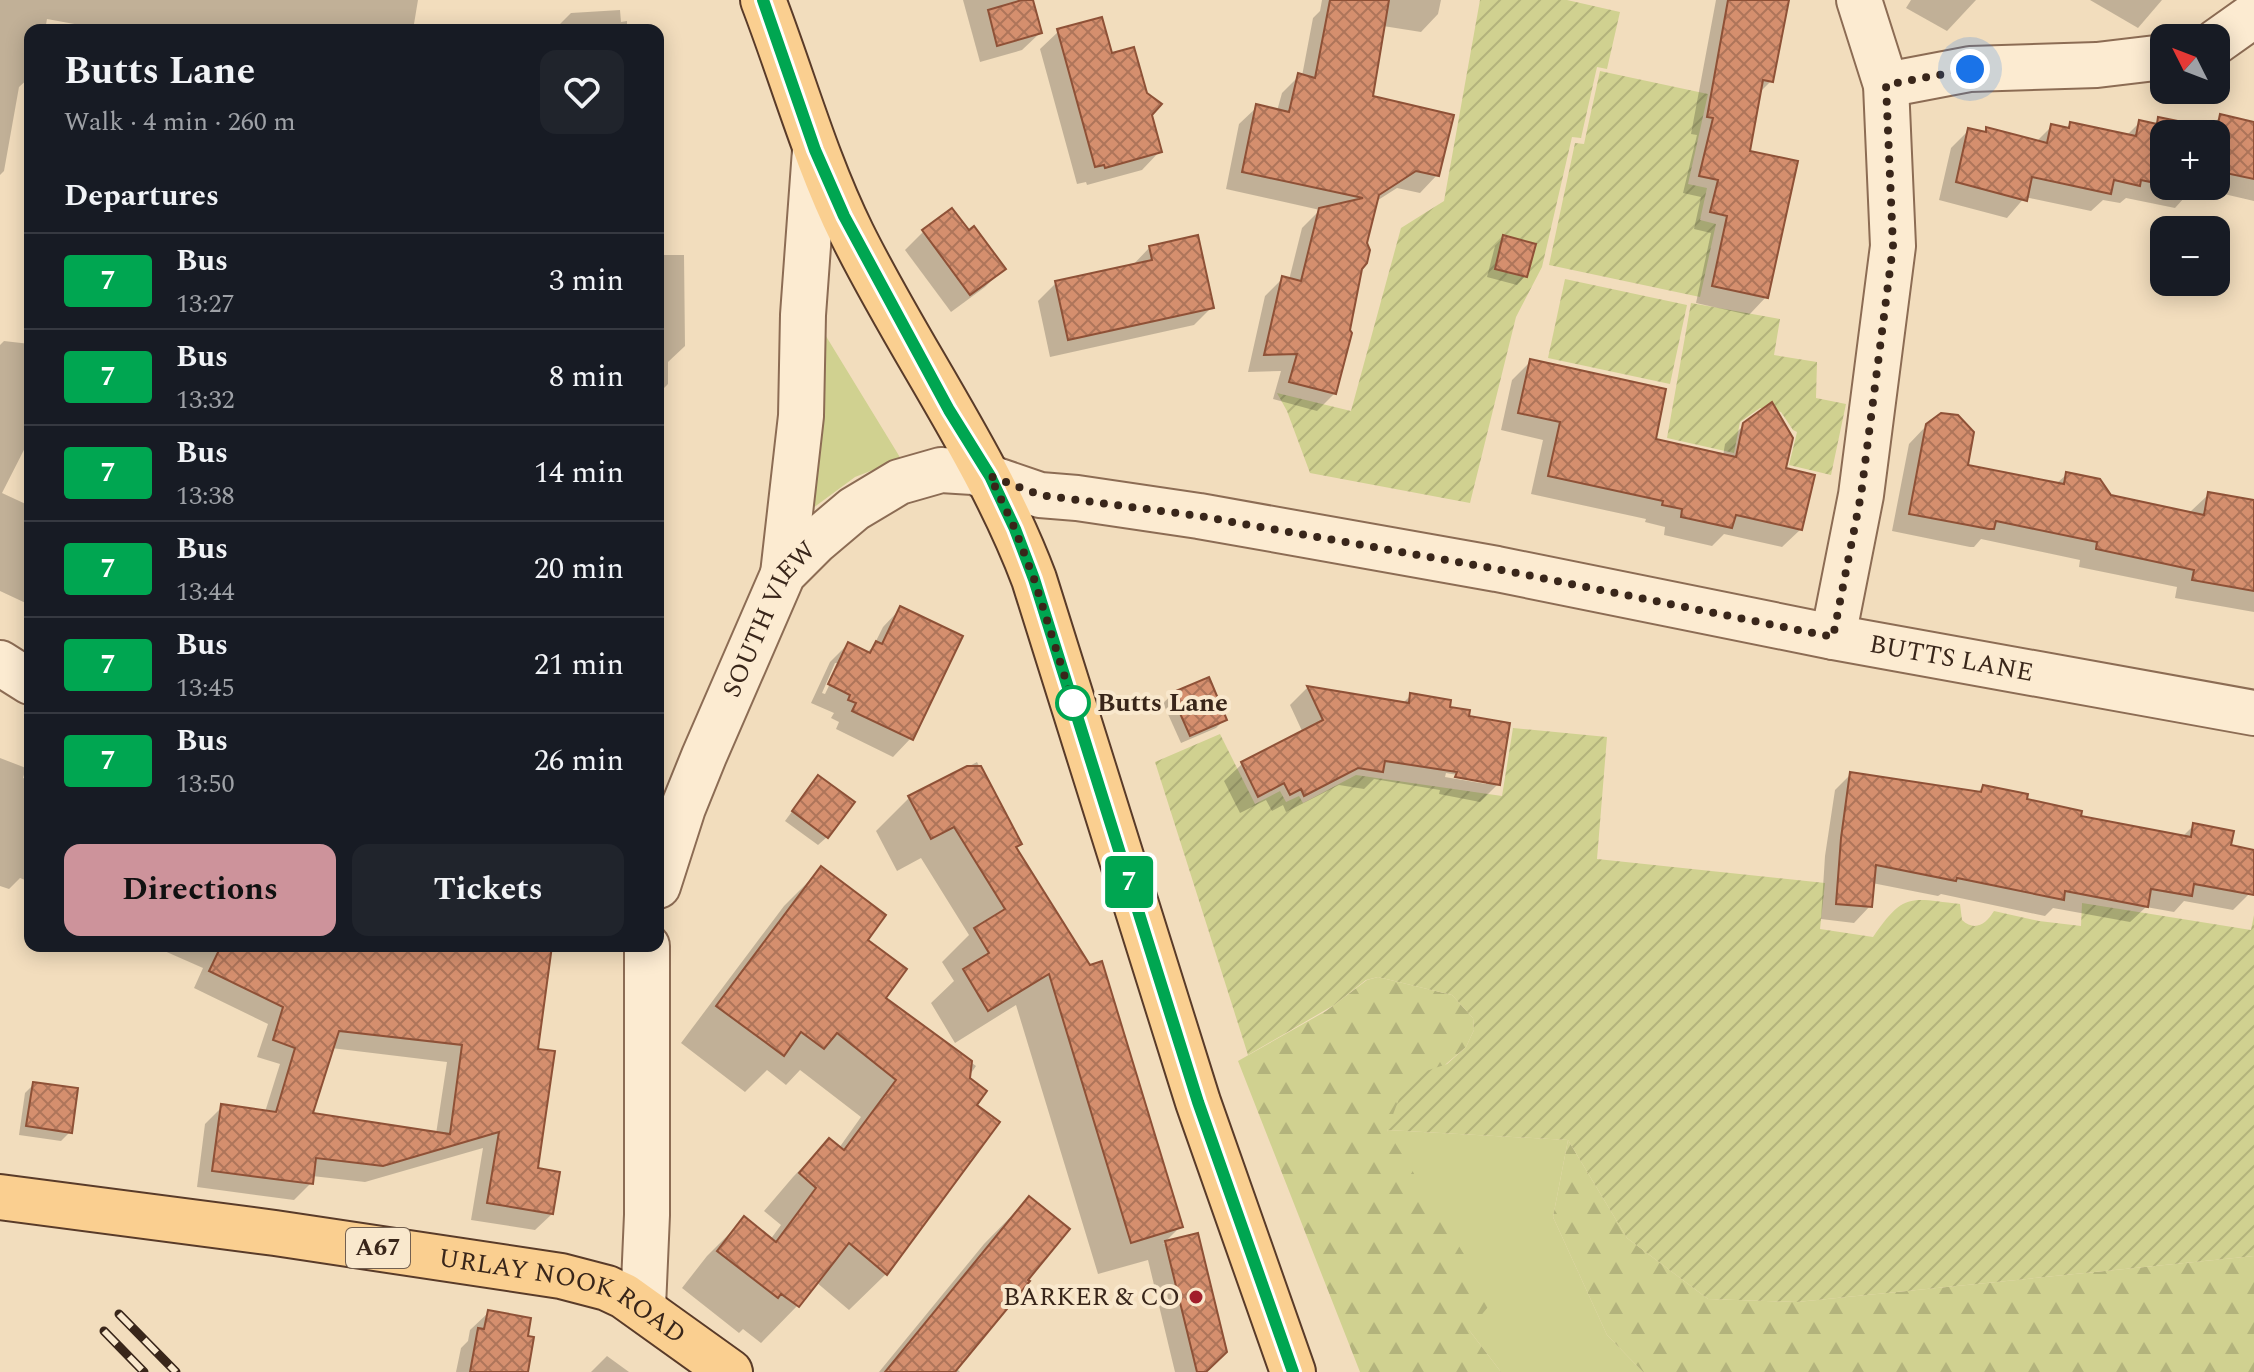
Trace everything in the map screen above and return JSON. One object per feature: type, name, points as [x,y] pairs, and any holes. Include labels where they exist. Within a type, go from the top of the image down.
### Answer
[{"type":"main road","points":[[763,0],[815,150],[853,235],[949,410],[990,476],[1015,529],[1034,579],[1198,1102],[1293,1372]]},
{"type":"main road","name":"URLAY NOOK ROAD","points":[[0,1197],[275,1233],[561,1276],[607,1288],[643,1307],[730,1372]]},
{"type":"street","points":[[1833,637],[1861,495],[1893,246],[1886,85],[1859,0]]},
{"type":"street","points":[[2230,32],[2254,15]]},
{"type":"street","points":[[1886,85],[1970,69],[2097,65],[2150,59]]},
{"type":"street","points":[[783,574],[801,416],[803,307],[815,150]]},
{"type":"street","name":"SOUTH VIEW","points":[[664,867],[684,804],[783,574],[854,509],[899,482],[941,470],[990,476]]},
{"type":"street","name":"BUTTS LANE","points":[[990,476],[1040,495],[1199,516],[1497,569],[1833,637],[2254,713]]},
{"type":"street","points":[[0,663],[24,678]]},
{"type":"street","points":[[643,1307],[647,1215],[647,952]]},
{"type":"green space","points":[[1480,0],[1567,0],[1620,12],[1607,69],[1597,67],[1581,138],[1572,137],[1542,267],[1516,317],[1470,503],[1310,473],[1277,393],[1351,411],[1401,228],[1444,201]]},
{"type":"green space","points":[[1600,71],[1708,94],[1688,184],[1707,188],[1700,220],[1716,224],[1700,297],[1549,265],[1575,143],[1584,144]]},
{"type":"green space","points":[[1565,279],[1687,305],[1670,384],[1548,358]]},
{"type":"green space","points":[[1691,303],[1780,319],[1774,355],[1817,362],[1816,398],[1846,404],[1831,475],[1789,465],[1797,432],[1781,412],[1760,408],[1740,422],[1734,453],[1667,438]]},
{"type":"green space","points":[[821,328],[901,459],[855,477],[809,511]]},
{"type":"green space","points":[[1513,728],[1607,737],[1597,859],[1825,883],[1820,929],[1873,937],[1892,912],[1909,901],[1918,900],[1960,904],[1962,920],[1976,926],[1984,923],[1994,911],[2081,926],[2082,903],[2251,930],[2254,915],[2254,1256],[1797,1302],[1708,1299],[1627,1238],[1568,1140],[1387,1130],[1411,1076],[1447,1064],[1466,1047],[1474,1030],[1473,1018],[1452,995],[1378,977],[1366,980],[1334,1005],[1248,1055],[1155,762],[1220,734],[1255,804],[1280,791],[1286,802],[1299,796],[1303,803],[1356,775],[1502,796]]},
{"type":"green space","points":[[1378,977],[1452,995],[1473,1018],[1474,1030],[1466,1047],[1446,1064],[1387,1130],[1493,1301],[1469,1330],[1501,1372],[1360,1372],[1238,1061],[1326,1011],[1367,980]]},
{"type":"green space","points":[[1387,1130],[1568,1140],[1553,1217],[1607,1335],[1643,1372],[1501,1372],[1469,1330]]},
{"type":"green space","points":[[1568,1140],[1627,1238],[1708,1299],[1797,1302],[2254,1256],[2254,1372],[1643,1372],[1607,1335],[1553,1217]]},
{"type":"building","points":[[1033,0],[1042,33],[997,46],[988,10]]},
{"type":"building","points":[[1330,0],[1389,0],[1373,96],[1454,115],[1439,176],[1416,171],[1379,195],[1367,243],[1370,250],[1362,269],[1350,330],[1352,333],[1336,394],[1289,382],[1297,354],[1264,355],[1282,276],[1301,281],[1319,208],[1363,198],[1242,172],[1256,104],[1289,112],[1298,73],[1315,78]]},
{"type":"building","points":[[1728,0],[1789,0],[1773,82],[1763,80],[1750,151],[1798,161],[1768,298],[1712,286],[1727,216],[1710,212],[1718,180],[1699,176],[1713,118],[1707,117]]},
{"type":"building","points":[[1102,17],[1112,53],[1134,47],[1147,93],[1162,104],[1152,115],[1162,152],[1105,168],[1104,165],[1095,167],[1057,29]]},
{"type":"building","points":[[2220,114],[2254,122],[2254,179],[2230,174],[2230,120],[2219,120]]},
{"type":"building","points":[[2139,120],[2150,122],[2150,182],[2141,180],[2140,186],[2114,180],[2111,194],[2032,177],[2027,201],[1956,182],[1968,128],[1986,132],[1986,127],[2047,143],[2051,124],[2069,128],[2070,122],[2136,136]]},
{"type":"building","points":[[952,208],[969,230],[974,226],[1006,269],[970,295],[922,230]]},
{"type":"building","points":[[1198,235],[1214,308],[1068,340],[1055,281],[1152,260],[1149,246]]},
{"type":"building","points":[[1503,235],[1536,244],[1527,277],[1495,269]]},
{"type":"building","points":[[1530,359],[1666,389],[1656,439],[1736,457],[1743,423],[1772,402],[1793,438],[1786,468],[1815,475],[1802,530],[1736,515],[1732,528],[1681,517],[1682,509],[1662,505],[1663,501],[1548,476],[1560,422],[1518,413]]},
{"type":"building","points":[[1941,413],[1958,415],[1974,432],[1968,465],[2064,484],[2066,472],[2100,479],[2111,495],[2204,515],[2208,492],[2254,500],[2254,591],[2192,580],[2194,570],[2096,549],[2097,542],[1996,521],[1994,529],[1989,529],[1909,514],[1926,424]]},
{"type":"building","points":[[900,606],[963,636],[913,740],[852,711],[856,703],[848,700],[850,695],[828,684],[848,642],[870,653],[876,641],[882,644]]},
{"type":"building","points":[[1209,677],[1227,720],[1190,736],[1171,693]]},
{"type":"building","points":[[1307,686],[1409,703],[1410,693],[1451,700],[1450,707],[1470,710],[1469,716],[1510,723],[1500,785],[1455,777],[1457,772],[1385,761],[1383,772],[1358,768],[1304,796],[1301,789],[1290,795],[1284,783],[1258,797],[1241,762],[1323,720]]},
{"type":"building","points":[[967,766],[981,766],[1022,844],[1016,847],[1090,965],[1102,961],[1183,1227],[1131,1243],[1049,974],[988,1011],[963,969],[989,953],[974,928],[1005,909],[954,827],[931,839],[908,796]]},
{"type":"building","points":[[1850,772],[1981,792],[1983,785],[2028,794],[2027,799],[2082,811],[2081,816],[2191,837],[2193,823],[2234,831],[2231,845],[2254,850],[2254,895],[2194,884],[2192,896],[2151,889],[2148,907],[2065,891],[2064,900],[1876,865],[1872,907],[1836,904]]},
{"type":"building","points":[[818,775],[855,802],[828,838],[792,811]]},
{"type":"building","points":[[821,866],[886,915],[868,940],[907,969],[886,998],[972,1061],[970,1078],[987,1091],[977,1105],[1000,1122],[887,1275],[849,1243],[799,1307],[781,1294],[778,1298],[717,1251],[744,1216],[776,1242],[816,1188],[799,1173],[829,1138],[844,1150],[896,1080],[837,1033],[824,1049],[801,1032],[784,1056],[716,1006]]},
{"type":"building","points":[[218,952],[551,952],[538,1049],[555,1051],[538,1168],[560,1172],[553,1214],[487,1203],[499,1132],[383,1166],[316,1158],[313,1184],[212,1171],[221,1104],[276,1112],[295,1048],[273,1040],[283,1007],[209,971]],"holes":[[[339,1031],[462,1045],[450,1134],[313,1113]]]},
{"type":"building","points":[[33,1082],[78,1088],[72,1133],[26,1126]]},
{"type":"building","points":[[1029,1196],[1070,1229],[1030,1281],[955,1372],[885,1372]]},
{"type":"building","name":"BARKER & CO","points":[[1198,1233],[1227,1352],[1206,1372],[1197,1372],[1165,1241]]},
{"type":"building","points":[[488,1310],[531,1318],[528,1336],[534,1337],[528,1372],[470,1372],[478,1328],[484,1329]]},
{"type":"railway","points":[[119,1314],[176,1372]]},
{"type":"railway","points":[[104,1331],[144,1372]]},
{"type":"bus line","name":"7","points":[[763,0],[815,150],[853,235],[949,410],[990,476],[1015,529],[1034,579],[1198,1102],[1293,1372]]},
{"type":"place","name":"Butts Lane","points":[[1073,703]]},
{"type":"place","name":"BARKER & CO","points":[[1196,1297]]},
{"type":"route","points":[[1073,703],[1034,579],[990,476],[1040,495],[1199,516],[1497,569],[1833,637],[1861,495],[1893,246],[1886,85],[1970,69]]}]
